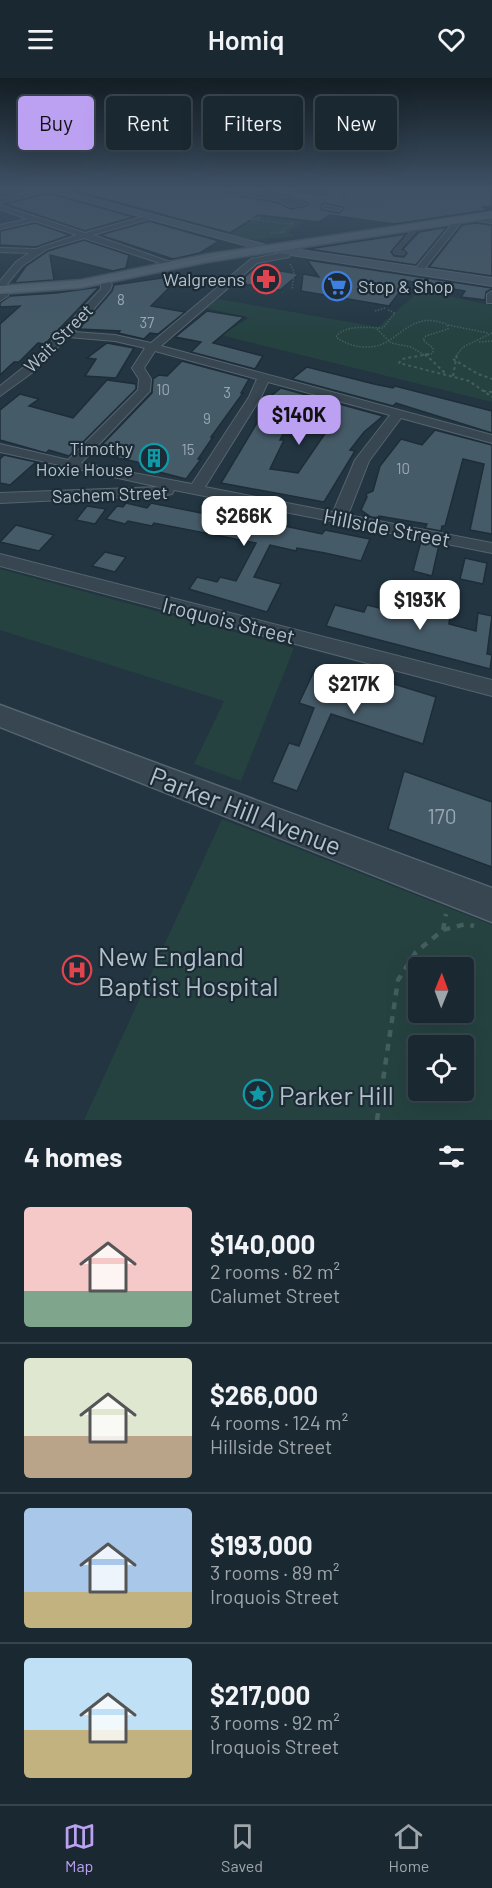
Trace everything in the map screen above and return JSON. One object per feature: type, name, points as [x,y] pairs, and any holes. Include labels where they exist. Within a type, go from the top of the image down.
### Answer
[{"type":"main road","points":[[216,238],[253,251],[284,256],[319,257],[492,282]]},
{"type":"main road","points":[[1,288],[58,287],[104,280],[327,238]]},
{"type":"main road","points":[[284,256],[364,238]]},
{"type":"street","points":[[1,288],[19,264],[36,251],[75,238]]},
{"type":"street","points":[[96,238],[175,265]]},
{"type":"street","points":[[418,271],[448,238]]},
{"type":"street","points":[[0,250],[36,251]]},
{"type":"street","points":[[71,465],[144,391],[145,379],[138,368],[146,353],[253,251]]},
{"type":"street","name":"Wait Street","points":[[0,392],[6,382],[65,334],[105,290],[108,285],[104,280]]},
{"type":"street","points":[[65,334],[115,338],[153,346],[492,439]]},
{"type":"street","name":"Sachem Street","points":[[0,498],[196,490],[255,397],[264,377]]},
{"type":"street","points":[[339,517],[362,460],[398,414]]},
{"type":"street","name":"Hillside Street","points":[[0,448],[71,465],[492,548]]},
{"type":"street","name":"Iroquois Street","points":[[0,560],[492,688]]},
{"type":"street","name":"Parker Hill Avenue","points":[[0,716],[488,917]]},
{"type":"lane","points":[[403,253],[395,252],[408,238]]},
{"type":"path","points":[[284,256],[294,271],[292,290]]},
{"type":"path","points":[[375,311],[385,308]]},
{"type":"path","points":[[388,310],[394,312],[383,328],[346,328],[336,337],[344,343],[362,348],[380,347],[391,343],[413,324],[421,321],[435,321],[491,333]]},
{"type":"path","points":[[447,325],[448,329],[443,332],[423,338],[434,350],[431,355],[402,359],[399,363],[469,381],[492,397]]},
{"type":"path","points":[[376,329],[391,343],[411,347],[440,370],[451,375]]},
{"type":"path","points":[[451,375],[453,359],[458,351],[491,333]]},
{"type":"path","points":[[473,342],[492,341]]},
{"type":"path","points":[[453,359],[477,374],[492,379]]},
{"type":"path","points":[[481,391],[492,392]]},
{"type":"path","points":[[443,930],[448,904]]},
{"type":"path","points":[[377,1120],[398,981],[416,952],[443,930],[488,917]]},
{"type":"green space","points":[[241,238],[279,238],[256,240]]},
{"type":"green space","points":[[429,294],[492,305],[492,402],[221,335],[249,318],[206,308],[218,299],[378,327],[414,296]]},
{"type":"green space","points":[[0,569],[294,648],[241,781],[194,764],[224,701],[0,630]]},
{"type":"green space","points":[[222,819],[492,925],[492,1120],[84,1120]]},
{"type":"building","points":[[0,238],[63,238],[36,247],[0,245]]},
{"type":"building","points":[[108,238],[207,238],[219,241],[200,253],[173,259]]},
{"type":"building","points":[[382,238],[403,238],[391,252],[394,256],[404,257],[407,253],[403,249],[414,238],[438,238],[416,265],[308,249]]},
{"type":"building","points":[[452,238],[492,238],[492,276],[429,267]]},
{"type":"building","points":[[84,240],[129,255],[126,268],[113,271],[50,255],[54,280],[14,283],[26,266],[48,251]]},
{"type":"building","points":[[307,260],[492,289],[486,292],[485,300],[461,297],[465,291],[408,281],[389,306],[301,291],[303,274],[319,277]]},
{"type":"building","points":[[257,266],[299,274],[280,290],[238,283]]},
{"type":"building","points":[[182,275],[151,306],[185,312],[158,334],[150,333],[144,339],[118,333],[120,331],[79,329],[112,291],[114,285]]},
{"type":"building","points":[[99,287],[45,344],[38,343],[19,362],[14,362],[0,375],[0,324],[20,306],[0,307],[0,303],[10,296]]},
{"type":"building","points":[[207,311],[244,317],[213,343],[263,356],[255,369],[191,352],[201,342],[175,337]]},
{"type":"building","points":[[107,343],[134,348],[116,378],[85,376],[96,359],[87,358]]},
{"type":"building","points":[[182,361],[249,379],[241,393],[243,393],[211,437],[213,437],[198,459],[201,459],[186,479],[140,467],[142,464],[137,462],[94,453],[152,393],[153,379],[159,375],[167,376]]},
{"type":"building","points":[[307,367],[374,384],[393,388],[395,386],[492,411],[492,433],[396,403],[393,406],[292,379]]},
{"type":"building","points":[[107,380],[136,384],[136,389],[69,456],[49,450],[46,453],[0,440],[0,410],[20,394],[39,399],[29,406],[73,418]]},
{"type":"building","points":[[281,388],[383,416],[364,432],[350,450],[355,451],[324,502],[221,483],[270,401],[266,400]],"holes":[[[294,412],[333,422],[298,473],[270,469],[284,440],[280,440]]]},
{"type":"building","points":[[435,430],[492,445],[492,534],[470,530],[484,464],[463,459],[445,526],[442,526],[441,531],[425,528],[427,524],[379,516],[378,518],[371,517],[361,510],[367,497],[366,494],[373,491],[380,466],[401,439],[422,445]]},
{"type":"building","points":[[4,455],[36,462],[10,485],[0,483],[0,459]]},
{"type":"building","points":[[126,503],[147,508],[151,503],[231,519],[234,515],[267,522],[270,518],[280,525],[322,534],[325,530],[370,539],[361,561],[270,545],[254,577],[281,584],[267,612],[189,589],[197,577],[217,582],[220,577],[236,581],[256,543],[154,523],[152,526],[128,521],[125,524],[106,519],[117,506],[123,507]]},
{"type":"building","points":[[87,506],[106,509],[95,524],[76,520]]},
{"type":"building","points":[[16,525],[54,535],[39,551],[0,542]]},
{"type":"building","points":[[421,541],[439,545],[432,576],[413,571]]},
{"type":"building","points":[[105,552],[126,557],[115,572],[92,566]]},
{"type":"building","points":[[465,558],[487,563],[483,584],[460,579]]},
{"type":"building","points":[[434,604],[451,607],[449,624],[476,631],[478,613],[492,616],[487,654],[492,655],[490,669],[326,626],[335,605],[364,612],[367,605],[401,613],[403,605],[432,612]]},
{"type":"building","points":[[316,667],[346,676],[349,670],[436,697],[423,744],[331,714],[297,791],[272,782],[289,743],[299,746],[314,708],[299,703]]},
{"type":"building","points":[[404,771],[492,802],[492,867],[388,829]]},
{"type":"tram line","points":[[0,291],[82,285],[230,254],[332,238]]},
{"type":"place","name":"Walgreens","points":[[266,279]]},
{"type":"place","name":"Stop & Shop","points":[[337,286]]},
{"type":"place","name":"Timothy Hoxie House","points":[[154,458]]},
{"type":"place","name":"New England Baptist Hospital","points":[[77,970]]},
{"type":"place","name":"Parker Hill","points":[[258,1094]]}]
